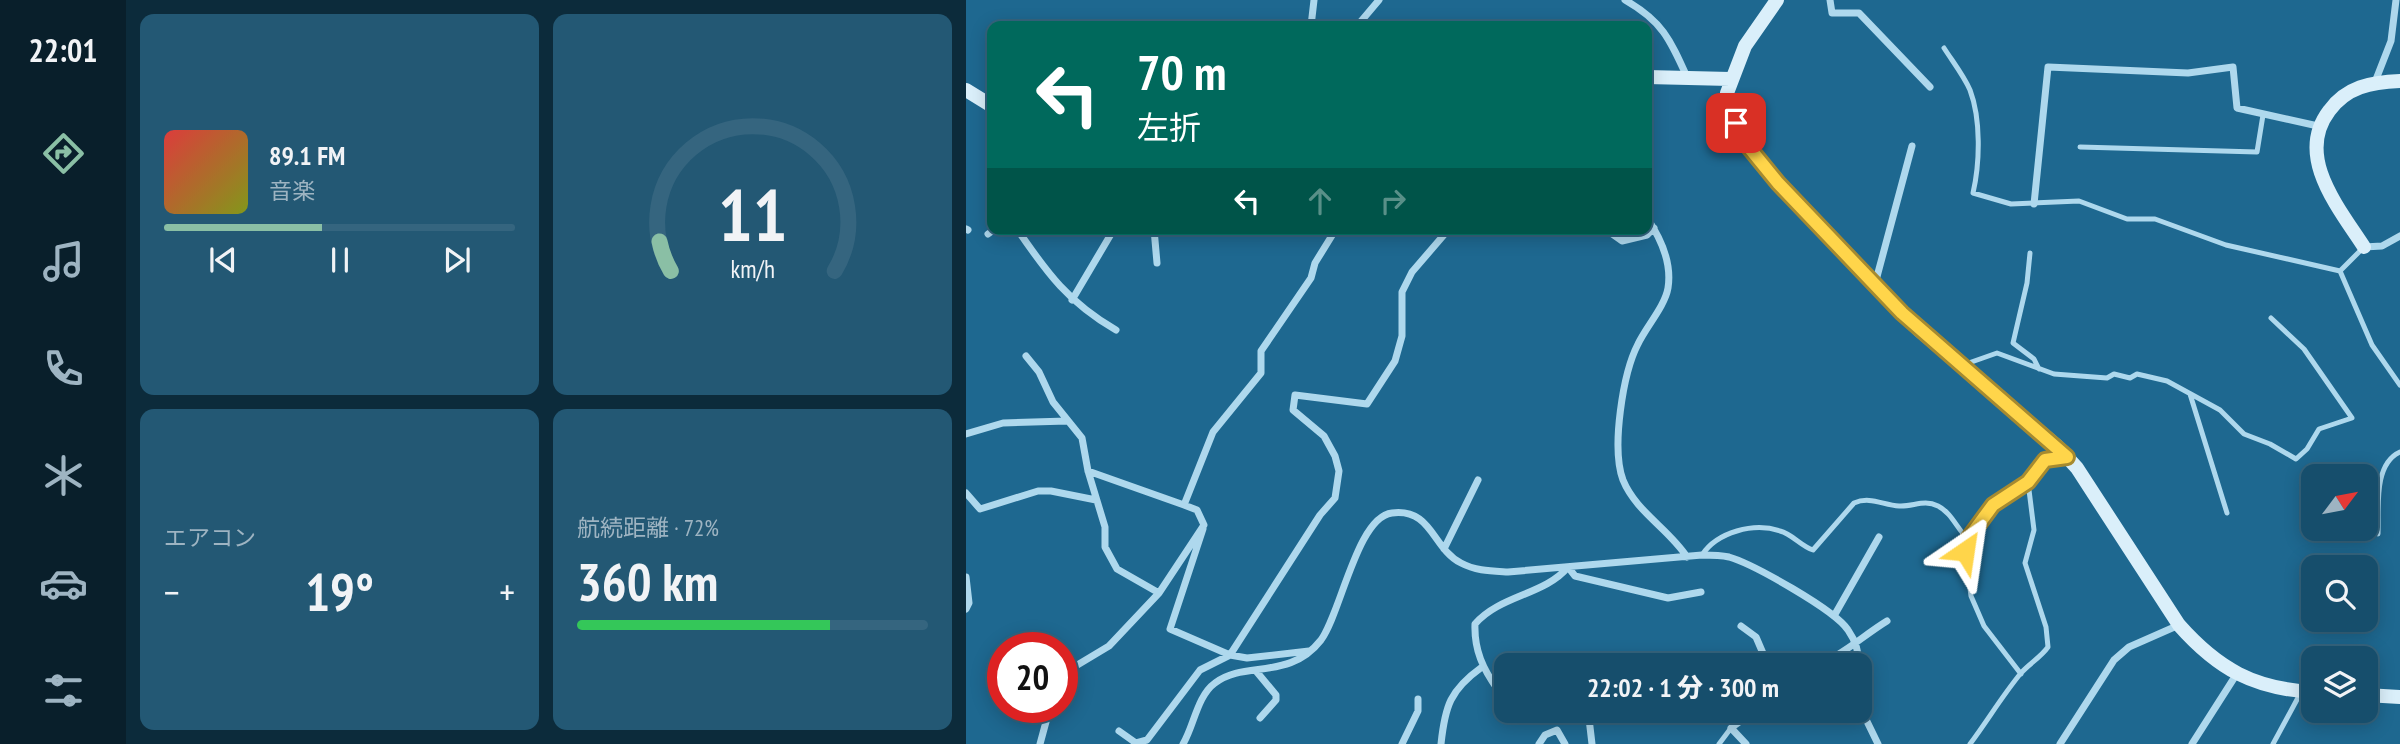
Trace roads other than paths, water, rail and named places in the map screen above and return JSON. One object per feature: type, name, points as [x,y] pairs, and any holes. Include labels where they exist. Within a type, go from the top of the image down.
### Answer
[{"type":"street","points":[[1312,21],[1314,0]]},
{"type":"street","points":[[1361,21],[1379,0]]},
{"type":"street","points":[[1625,0],[1651,15],[1669,36],[1688,77]]},
{"type":"street","points":[[1777,0],[1745,46],[1730,79],[1727,93],[1736,123],[1747,145],[1778,183],[1875,284],[1960,366],[2067,457],[2179,625],[2197,645],[2236,675],[2259,684],[2301,691]]},
{"type":"street","points":[[1830,0],[1832,13],[1859,13],[1930,87]]},
{"type":"street","points":[[2375,82],[2391,41],[2396,0]]},
{"type":"street","points":[[2034,204],[2048,67],[2188,73],[2232,67],[2236,108],[2318,126]]},
{"type":"street","points":[[1652,77],[1730,79]]},
{"type":"street","points":[[2400,80],[2375,82],[2338,98],[2318,126],[2315,149],[2323,179],[2364,247],[2382,246],[2400,236]]},
{"type":"street","points":[[966,90],[987,103]]},
{"type":"street","points":[[1875,284],[1912,146]]},
{"type":"street","points":[[1652,225],[1667,267],[1668,289],[1636,346],[1628,370],[1620,417],[1619,461],[1623,480],[1637,501],[1687,557]]},
{"type":"street","points":[[1021,235],[1053,281],[1072,300],[1116,330]]},
{"type":"street","points":[[1072,300],[1110,235]]},
{"type":"street","points":[[1155,235],[1157,263]]},
{"type":"street","points":[[1184,505],[1213,432],[1261,373],[1261,351],[1311,278],[1315,263],[1332,235]]},
{"type":"street","points":[[1119,731],[1136,743],[1147,740],[1200,670],[1230,655],[1320,515],[1335,498],[1339,471],[1335,456],[1324,436],[1293,410],[1295,395],[1367,404],[1395,361],[1402,336],[1402,292],[1412,272],[1444,235]]},
{"type":"street","points":[[1613,235],[1622,242],[1647,235]]},
{"type":"street","points":[[1026,356],[1067,421],[1082,438],[1088,471],[1105,527],[1105,547],[1117,569],[1159,593]]},
{"type":"street","points":[[966,434],[1003,422],[1067,421]]},
{"type":"street","points":[[1088,471],[1198,510],[1204,525],[1199,548],[1170,629],[1230,655],[1247,658],[1310,650]]},
{"type":"street","points":[[1444,549],[1478,480]]},
{"type":"street","points":[[966,493],[979,509],[1038,491],[1096,500]]},
{"type":"street","points":[[1183,744],[1205,694],[1214,683],[1225,677],[1296,662],[1322,638],[1368,530],[1381,517],[1390,513],[1412,513],[1426,521],[1444,549],[1460,563],[1482,571],[1568,567],[1702,555],[1727,556],[1754,568],[1834,616],[1854,640],[1857,653]]},
{"type":"street","points":[[1078,665],[1109,646],[1159,593],[1204,525]]},
{"type":"street","points":[[1834,616],[1879,537]]},
{"type":"street","points":[[1568,567],[1575,576],[1668,598],[1701,592]]},
{"type":"street","points":[[1494,684],[1482,667],[1475,624],[1480,618],[1520,593],[1559,578],[1568,567]]},
{"type":"street","points":[[966,577],[969,603],[966,608]]},
{"type":"street","points":[[1841,653],[1854,640],[1887,621]]},
{"type":"street","points":[[2060,744],[2114,660],[2129,647],[2179,625]]},
{"type":"street","points":[[1741,626],[1756,638],[1763,653]]},
{"type":"street","points":[[1441,744],[1445,707],[1462,681],[1482,667]]},
{"type":"street","points":[[1256,671],[1276,695],[1276,700],[1260,718]]},
{"type":"street","points":[[2192,744],[2236,675]]},
{"type":"street","points":[[2378,696],[2400,697]]},
{"type":"street","points":[[1402,744],[1418,711],[1418,699]]},
{"type":"street","points":[[1040,744],[1046,723]]},
{"type":"street","points":[[1590,723],[1592,744]]},
{"type":"street","points":[[1738,723],[1731,728],[1746,744]]},
{"type":"street","points":[[1868,723],[1878,744]]},
{"type":"street","points":[[1539,744],[1545,735],[1556,730],[1565,744]]},
{"type":"lane","points":[[1944,48],[1970,89],[1975,110],[1977,175],[1973,192],[2011,204],[2079,201],[2127,219],[2155,219],[2226,245],[2340,271]]},
{"type":"lane","points":[[2080,147],[2257,152],[2263,115]]},
{"type":"lane","points":[[2340,271],[2364,247]]},
{"type":"lane","points":[[2030,253],[2027,283],[2013,343],[2034,359],[2039,369]]},
{"type":"lane","points":[[2340,271],[2372,345],[2400,385]]},
{"type":"lane","points":[[1960,366],[1997,354],[2054,374],[2107,378],[2114,374],[2130,378],[2137,374],[2167,381],[2220,411],[2244,434],[2270,444],[2296,459],[2307,449],[2319,429],[2352,418],[2304,349],[2271,318]]},
{"type":"lane","points":[[2190,394],[2227,513]]},
{"type":"lane","points":[[2378,534],[2381,478],[2389,458],[2400,452]]},
{"type":"lane","points":[[2021,674],[1984,626],[1971,596],[1965,551],[1968,539],[1993,505],[2028,482],[2045,460],[2067,457]]},
{"type":"lane","points":[[1970,744],[1997,702],[2006,697],[2021,674],[2048,647],[2046,627],[2025,562],[2034,530],[2028,482]]},
{"type":"lane","points":[[1702,555],[1721,536],[1768,528],[1783,531],[1813,550],[1854,503],[1862,500],[1900,506],[1925,502],[1938,506],[1949,514],[1968,539]]},
{"type":"lane","points":[[2273,744],[2301,700]]},
{"type":"lane","points":[[1719,744],[1731,728]]}]
